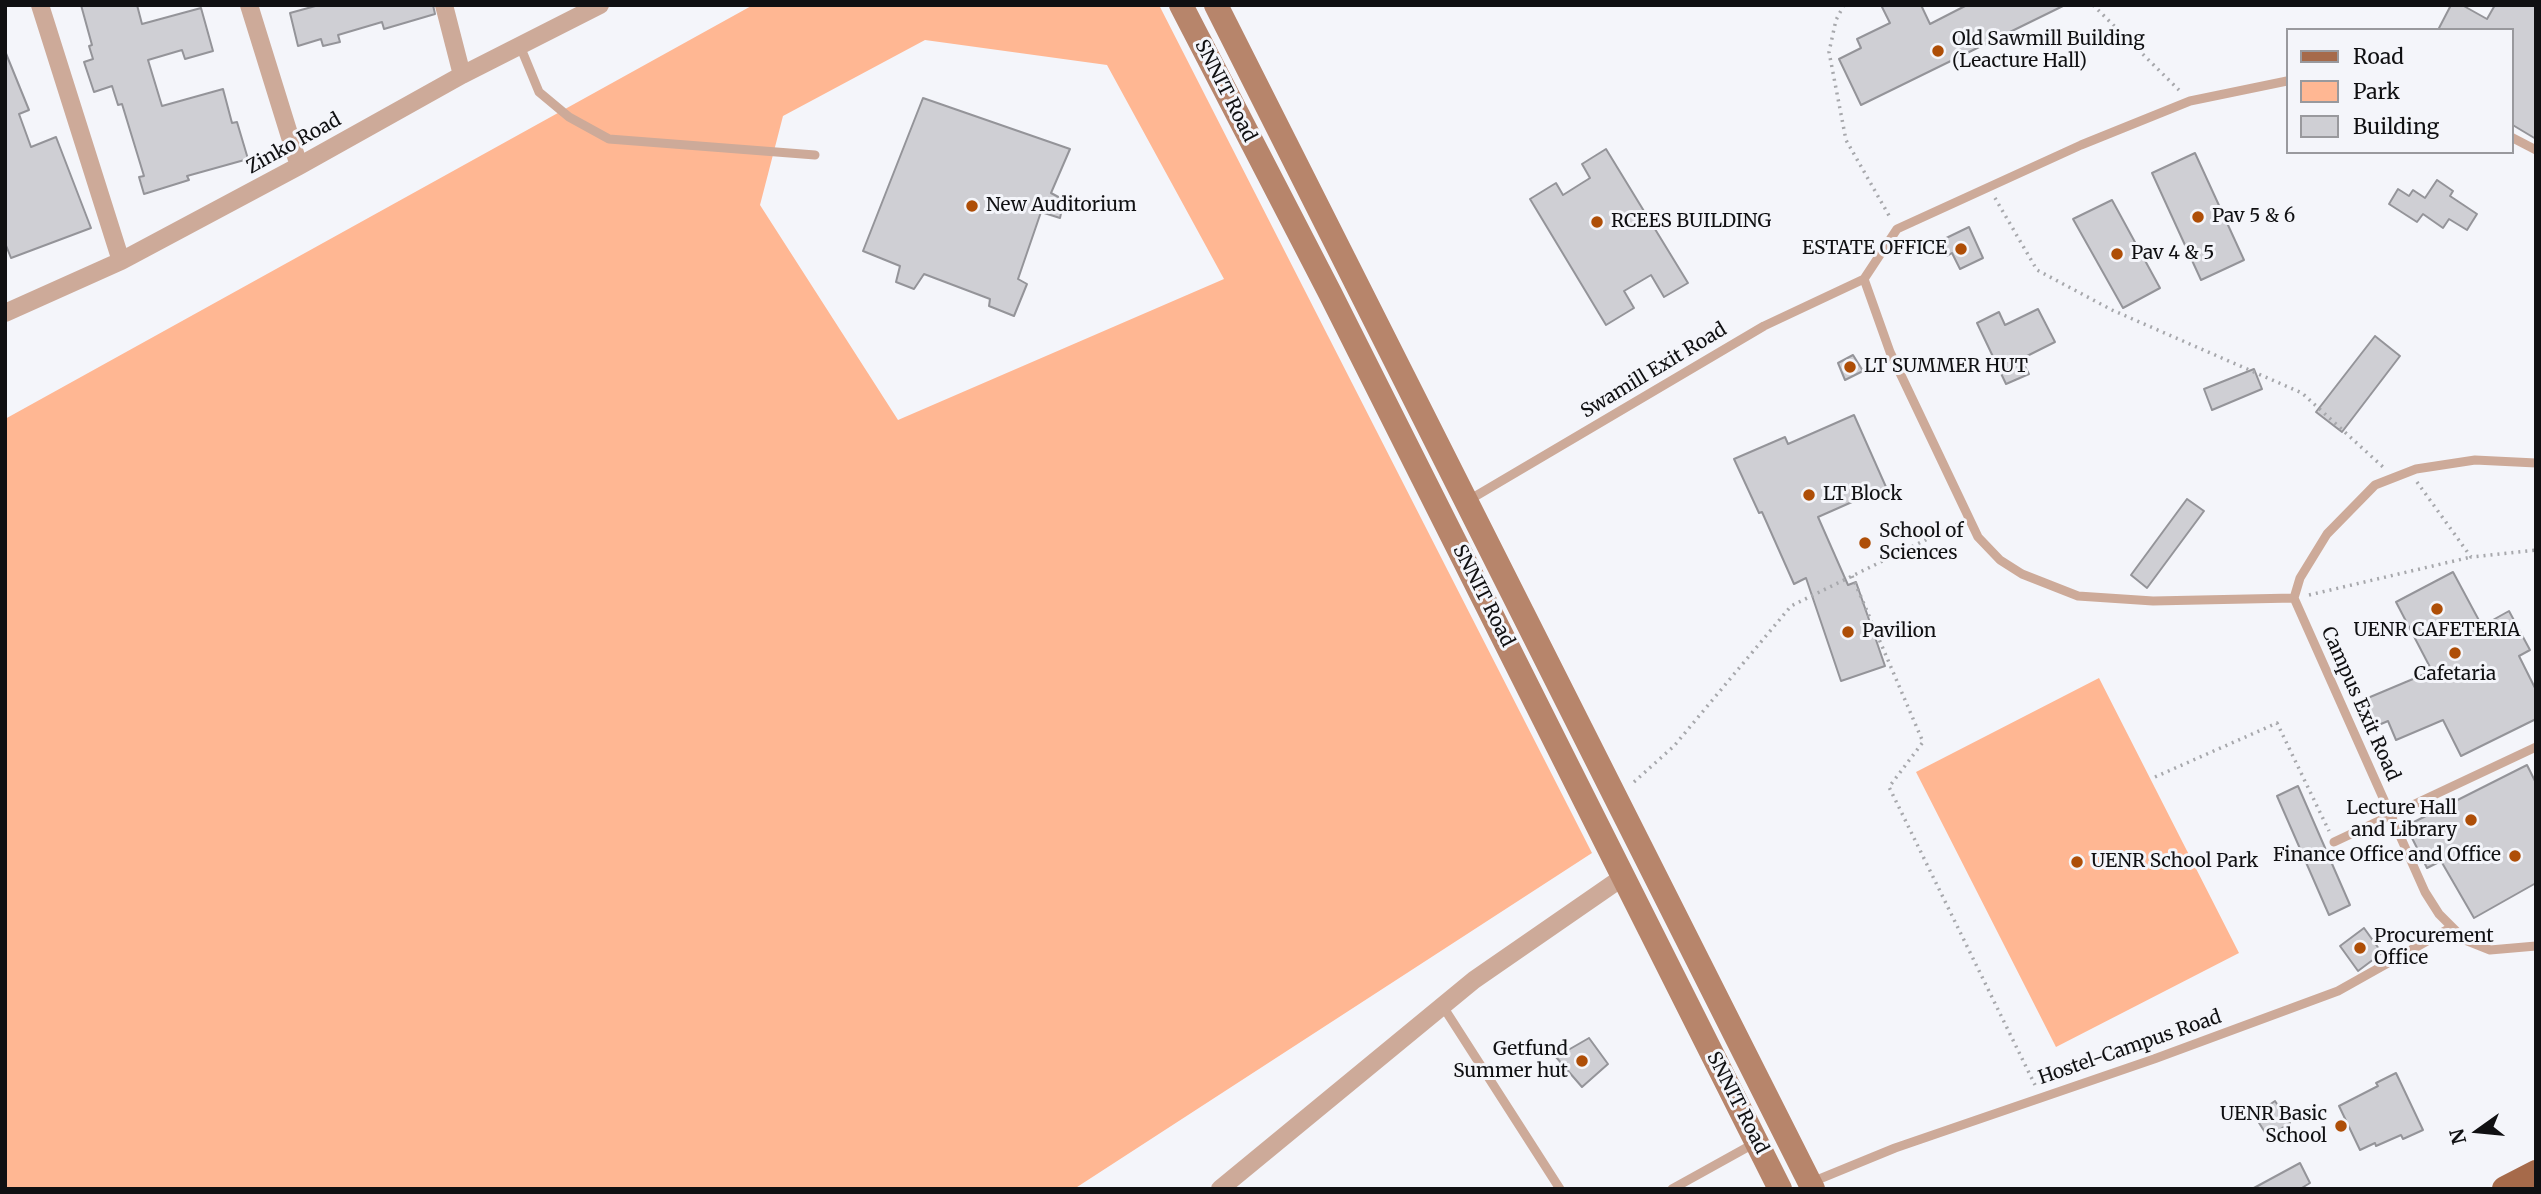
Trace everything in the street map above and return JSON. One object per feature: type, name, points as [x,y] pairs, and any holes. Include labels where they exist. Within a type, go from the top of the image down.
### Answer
[{"type":"main road","points":[[2505,1189],[2536,1173]]},
{"type":"street","points":[[40,5],[121,261]]},
{"type":"street","points":[[249,5],[299,166]]},
{"type":"street","points":[[444,5],[462,75]]},
{"type":"street","name":"Zinko Road","points":[[5,313],[121,261],[462,75],[600,5]]},
{"type":"street","name":"SNNIT Road","points":[[1181,5],[1469,569],[1780,1189]]},
{"type":"street","name":"SNNIT Road","points":[[1216,5],[1812,1186]]},
{"type":"street","points":[[1469,569],[1492,555]]},
{"type":"street","points":[[1487,605],[1511,592]]},
{"type":"street","points":[[1220,1189],[1474,979],[1623,877]]},
{"type":"lane","points":[[520,46],[539,92],[569,117],[609,139],[815,155]]},
{"type":"lane","points":[[2286,81],[2190,101],[2081,145],[1897,229],[1864,279],[1890,352],[1978,537],[2000,561],[2022,574],[2078,596],[2153,601],[2294,598],[2301,579],[2327,534],[2375,485],[2410,471],[2475,460],[2536,463]]},
{"type":"lane","points":[[2513,138],[2536,150]]},
{"type":"lane","name":"Swamill Exit Road","points":[[1466,502],[1764,326],[1864,279]]},
{"type":"lane","name":"Campus Exit Road","points":[[2294,598],[2426,892],[2440,914],[2465,940],[2490,950],[2536,946]]},
{"type":"lane","points":[[2334,842],[2536,747]]},
{"type":"lane","name":"Hostel-Campus Road","points":[[1812,1186],[1895,1148],[2338,991],[2452,927]]},
{"type":"lane","points":[[1442,1005],[1556,1187]]},
{"type":"lane","points":[[1672,1189],[1757,1142]]},
{"type":"path","points":[[1844,5],[1836,20],[1829,52],[1846,140],[1897,229]]},
{"type":"path","points":[[2093,5],[2190,101]]},
{"type":"path","points":[[1988,187],[2037,270],[2112,310],[2302,393],[2394,477]]},
{"type":"path","points":[[2410,471],[2471,557]]},
{"type":"path","points":[[1616,798],[1674,746],[1791,606],[1969,519]]},
{"type":"path","points":[[2294,598],[2471,557],[2536,550]]},
{"type":"path","points":[[1852,576],[1923,742],[1889,787],[2042,1097]]},
{"type":"path","points":[[2155,777],[2277,723],[2334,842]]},
{"type":"green space","points":[[753,5],[1159,5],[1592,853],[1074,1189],[5,1189],[5,419]],"holes":[[[925,40],[1107,65],[1224,279],[898,420],[760,205],[783,116]]]},
{"type":"green space","name":"UENR School Park","points":[[2099,678],[2239,953],[2056,1047],[1916,772]]},
{"type":"building","points":[[81,5],[137,5],[142,24],[201,8],[213,51],[185,59],[182,50],[148,60],[162,106],[223,89],[232,123],[237,122],[248,159],[187,176],[189,180],[144,194],[139,177],[144,176],[122,104],[118,105],[112,86],[94,92],[84,62],[93,59]]},
{"type":"building","points":[[319,5],[433,5],[435,14],[384,29],[382,22],[338,35],[340,42],[323,46],[321,39],[298,46],[290,13]]},
{"type":"building","name":"Old Sawmill Building (Leacture Hall)","points":[[1881,5],[1921,5],[1930,24],[1967,5],[2065,5],[1861,105],[1839,59],[1861,48],[1857,39],[1890,23]]},
{"type":"building","points":[[2451,5],[2462,5],[2487,19],[2495,5],[2536,5],[2536,139],[2513,125],[2513,28],[2439,28]]},
{"type":"building","points":[[5,51],[29,110],[19,114],[31,147],[56,137],[91,228],[11,258],[5,243]]},
{"type":"building","name":"New Auditorium","points":[[923,98],[1070,149],[1051,193],[1064,200],[1060,218],[1041,212],[1018,279],[1027,284],[1014,316],[989,306],[990,299],[924,274],[914,289],[896,282],[900,266],[863,251]]},
{"type":"building","name":"RCEES BUILDING","points":[[1606,149],[1688,283],[1664,297],[1651,275],[1624,291],[1634,308],[1606,325],[1530,199],[1556,183],[1563,195],[1590,178],[1582,164]]},
{"type":"building","name":"Pav 5 & 6","points":[[2195,153],[2244,260],[2201,280],[2152,173]]},
{"type":"building","points":[[2437,180],[2453,191],[2450,196],[2477,214],[2467,230],[2449,219],[2443,228],[2423,214],[2417,222],[2389,204],[2398,189],[2409,196],[2413,190],[2425,198]]},
{"type":"building","name":"Pav 4 & 5","points":[[2112,200],[2160,288],[2123,308],[2073,219]]},
{"type":"building","name":"ESTATE OFFICE","points":[[1969,227],[1983,258],[1960,269],[1952,253],[1947,256],[1940,241]]},
{"type":"building","points":[[2038,309],[2055,342],[2021,359],[2029,374],[2006,384],[1977,323],[1999,312],[2005,325]]},
{"type":"building","points":[[2375,336],[2400,356],[2342,432],[2316,412]]},
{"type":"building","name":"LT SUMMER HUT","points":[[1853,355],[1863,371],[1845,380],[1838,363]]},
{"type":"building","points":[[2254,369],[2262,389],[2212,410],[2204,389]]},
{"type":"building","name":"LT Block","points":[[1854,415],[1886,487],[1818,517],[1848,585],[1856,582],[1885,666],[1841,681],[1806,578],[1794,584],[1762,512],[1759,513],[1734,459],[1785,437],[1788,444]]},
{"type":"building","points":[[2187,499],[2204,511],[2147,588],[2131,575]]},
{"type":"building","points":[[2453,572],[2482,626],[2509,611],[2530,650],[2519,656],[2536,690],[2536,719],[2461,756],[2443,720],[2396,740],[2388,721],[2374,727],[2363,700],[2432,671],[2396,602]]},
{"type":"building","points":[[2527,765],[2536,783],[2536,883],[2474,918],[2441,861],[2427,868],[2406,826]]},
{"type":"building","points":[[2298,786],[2350,905],[2329,915],[2277,796]]},
{"type":"building","name":"Procurement Office","points":[[2364,928],[2382,953],[2358,971],[2340,946]]},
{"type":"building","name":"Getfund Summer hut","points":[[1589,1038],[1608,1064],[1582,1087],[1556,1057]]},
{"type":"building","points":[[2396,1073],[2423,1130],[2403,1139],[2401,1135],[2360,1150],[2339,1106],[2378,1086],[2376,1083]]},
{"type":"building","points":[[2275,1101],[2290,1123],[2268,1137],[2254,1115]]},
{"type":"building","points":[[2300,1163],[2310,1183],[2300,1189],[2252,1189]]},
{"type":"place","name":"Old Sawmill Building (Leacture Hall)","points":[[1938,51]]},
{"type":"place","name":"New Auditorium","points":[[972,206]]},
{"type":"place","name":"Pav 5 & 6","points":[[2198,217]]},
{"type":"place","name":"RCEES BUILDING","points":[[1597,222]]},
{"type":"place","name":"ESTATE OFFICE","points":[[1961,249]]},
{"type":"place","name":"Pav 4 & 5","points":[[2117,254]]},
{"type":"place","name":"LT SUMMER HUT","points":[[1850,367]]},
{"type":"place","name":"LT Block","points":[[1809,495]]},
{"type":"place","name":"School of Sciences","points":[[1865,543]]},
{"type":"place","name":"UENR CAFETERIA","points":[[2437,609]]},
{"type":"place","name":"Pavilion","points":[[1848,632]]},
{"type":"place","name":"Cafetaria","points":[[2455,653]]},
{"type":"place","name":"Lecture Hall and Library","points":[[2471,820]]},
{"type":"place","name":"Finance Office and Office","points":[[2515,856]]},
{"type":"place","name":"UENR School Park","points":[[2077,862]]},
{"type":"place","name":"Procurement Office","points":[[2360,948]]},
{"type":"place","name":"Getfund Summer hut","points":[[1582,1061]]},
{"type":"place","name":"UENR Basic School","points":[[2341,1126]]}]
